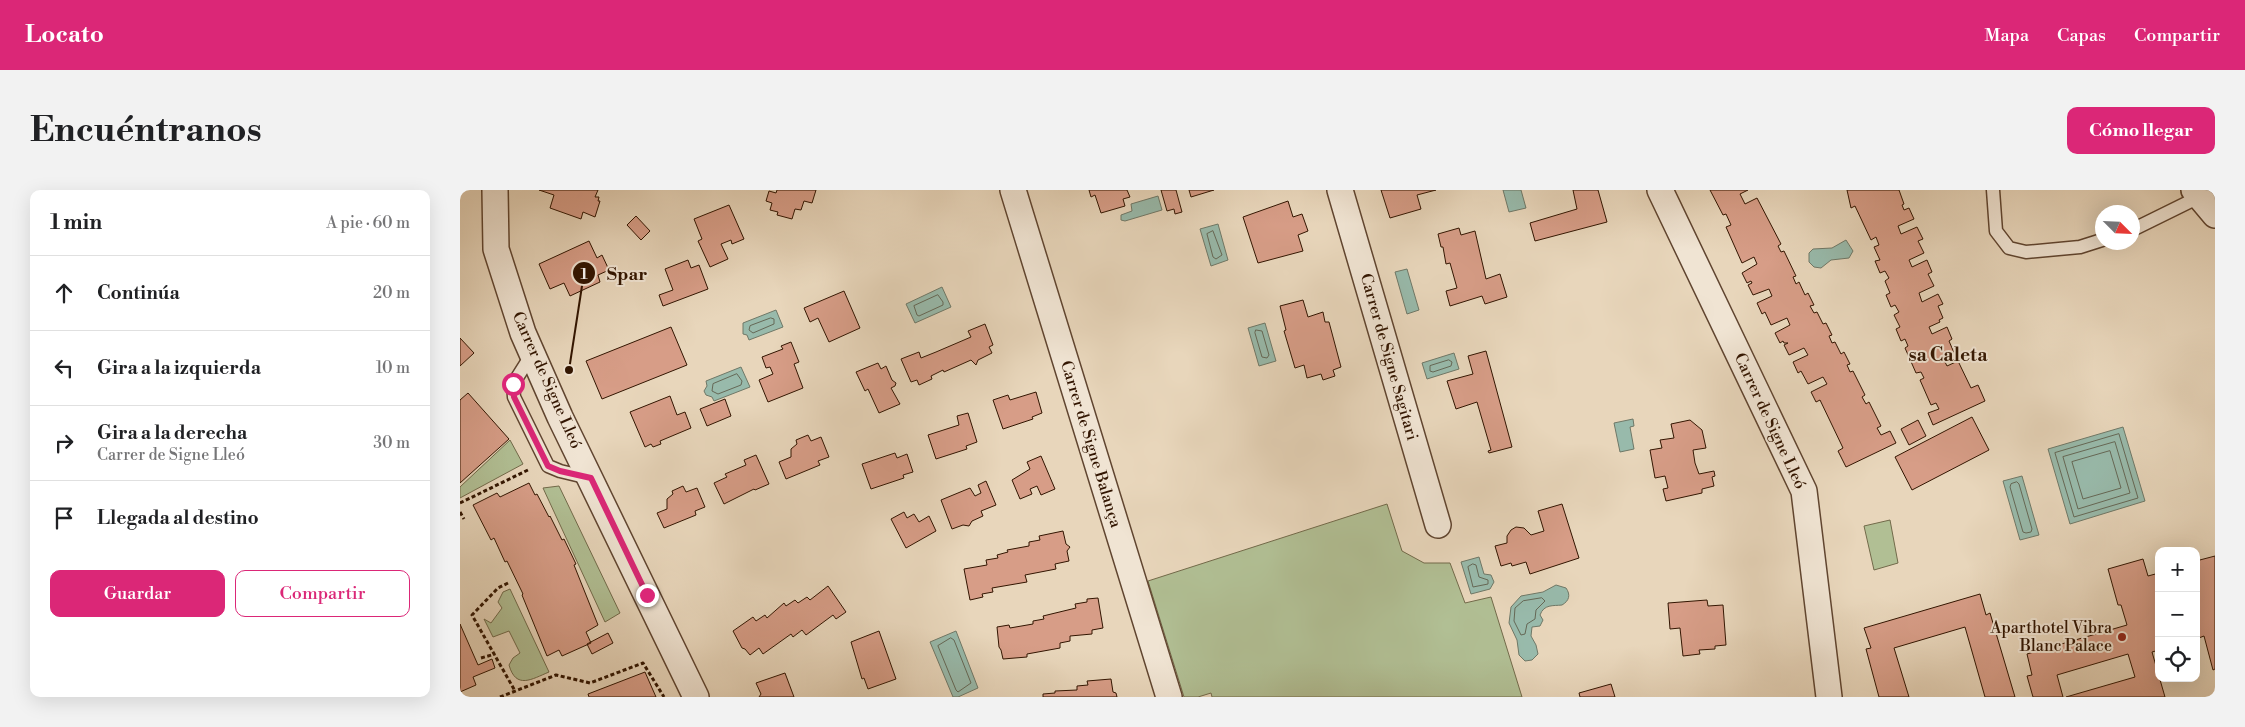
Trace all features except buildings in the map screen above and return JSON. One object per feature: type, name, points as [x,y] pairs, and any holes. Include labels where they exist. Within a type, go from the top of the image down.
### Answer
[{"type":"street","name":"Carrer de Signe Lleó","points":[[495,190],[496,249],[522,332],[696,697]]},
{"type":"street","name":"Carrer de Signe Balança","points":[[1013,190],[1169,697]]},
{"type":"street","name":"Carrer de Signe Sagitari","points":[[1340,190],[1438,524]]},
{"type":"street","name":"Carrer de Signe Lleó","points":[[1660,190],[1804,491],[1829,697]]},
{"type":"lane","points":[[1993,190],[1996,231],[2009,248],[2026,252],[2080,247],[2095,242]]},
{"type":"lane","points":[[2140,227],[2203,200]]},
{"type":"lane","points":[[532,354],[513,384],[514,397],[548,466],[560,471],[591,478]]},
{"type":"path","points":[[460,503],[530,468]]},
{"type":"path","points":[[460,512],[464,519]]},
{"type":"path","points":[[508,583],[498,588],[472,615],[495,654],[514,692]]},
{"type":"path","points":[[481,658],[495,654]]},
{"type":"path","points":[[500,697],[556,675],[590,683],[642,663],[664,697]]},
{"type":"shaded area","points":[[510,440],[523,464],[460,498],[460,487]]},
{"type":"shaded area","points":[[559,486],[620,613],[605,622],[543,488]]},
{"type":"shaded area","points":[[1387,504],[1402,551],[1424,563],[1450,563],[1465,603],[1491,597],[1522,697],[1212,697],[1211,693],[1198,697],[1184,697],[1148,581]]},
{"type":"shaded area","points":[[1890,520],[1898,563],[1874,570],[1864,526]]},
{"type":"shaded area","points":[[510,589],[549,672],[531,679],[520,680],[512,673],[509,665],[513,658],[520,653],[509,631],[493,637],[484,619],[491,623],[502,608],[498,602],[503,592]]},
{"type":"water","points":[[1503,190],[1521,190],[1526,208],[1509,212]]},
{"type":"water","points":[[1158,196],[1162,210],[1125,221],[1121,220],[1121,215],[1132,211],[1131,204]]},
{"type":"water","points":[[1218,224],[1228,260],[1211,266],[1200,229]]},
{"type":"water","points":[[1846,240],[1853,251],[1849,258],[1831,260],[1821,268],[1814,267],[1809,262],[1809,253],[1813,249],[1832,248]]},
{"type":"water","points":[[1407,269],[1419,310],[1407,314],[1395,272]]},
{"type":"water","points":[[942,287],[951,307],[915,323],[906,304]]},
{"type":"water","points":[[776,310],[783,327],[749,340],[747,335],[743,334],[743,323]]},
{"type":"water","points":[[1265,323],[1276,361],[1259,366],[1248,328]]},
{"type":"water","points":[[1454,353],[1459,369],[1427,379],[1422,363]]},
{"type":"water","points":[[741,367],[750,387],[714,401],[712,397],[706,395],[704,391],[707,386],[706,381]]},
{"type":"water","points":[[1633,419],[1634,426],[1630,427],[1634,449],[1620,452],[1614,423]]},
{"type":"water","points":[[2123,427],[2145,501],[2070,524],[2048,449]]},
{"type":"water","points":[[2022,476],[2039,535],[2020,540],[2003,481]]},
{"type":"water","points":[[1479,557],[1484,574],[1491,575],[1494,582],[1490,589],[1471,594],[1461,562]]},
{"type":"water","points":[[1556,585],[1566,588],[1569,595],[1568,600],[1562,605],[1549,606],[1542,611],[1540,615],[1543,620],[1540,626],[1532,627],[1531,636],[1538,654],[1532,660],[1525,661],[1519,655],[1517,640],[1509,623],[1511,607],[1521,596],[1543,592]]},
{"type":"water","points":[[956,631],[978,688],[958,697],[953,697],[930,642]]},
{"type":"place","name":"Spar","points":[[569,370]]},
{"type":"place","name":"Aparthotel Vibra Blanc Palace","points":[[2122,637]]},
{"type":"district","name":"sa Caleta","points":[[1948,355]]},
{"type":"route","points":[[513,384],[514,397],[548,466],[560,471],[591,478],[647,595]]}]
